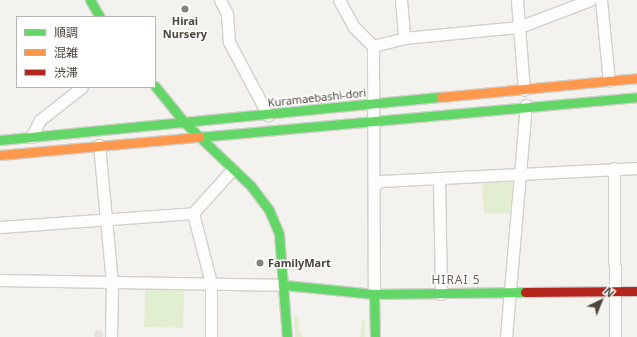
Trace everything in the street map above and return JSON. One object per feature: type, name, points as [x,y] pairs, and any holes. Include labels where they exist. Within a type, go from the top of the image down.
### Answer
[{"type":"main road","points":[[90,0],[99,16]]},
{"type":"main road","name":"Kuramaebashi-dori","points":[[0,140],[372,105],[637,78]]},
{"type":"main road","points":[[156,87],[196,135],[260,196],[272,216],[279,234],[285,285],[287,337]]},
{"type":"main road","points":[[0,155],[196,135],[637,96]]},
{"type":"main road","points":[[285,285],[374,294],[510,294],[637,291]]},
{"type":"main road","points":[[374,294],[375,337]]},
{"type":"street","points":[[220,0],[227,14],[229,42],[268,115]]},
{"type":"street","points":[[339,0],[354,27],[373,46],[372,120],[374,185],[374,294]]},
{"type":"street","points":[[401,0],[404,38]]},
{"type":"street","points":[[517,0],[524,90]]},
{"type":"street","points":[[373,46],[404,38],[519,27],[575,3],[590,0]]},
{"type":"street","points":[[601,0],[609,80]]},
{"type":"street","points":[[31,137],[40,120],[81,88]]},
{"type":"street","points":[[506,337],[526,105]]},
{"type":"street","points":[[99,145],[112,282],[111,337]]},
{"type":"street","points":[[614,168],[615,337]]},
{"type":"street","points":[[374,185],[382,181],[637,168]]},
{"type":"street","points":[[0,227],[193,214],[232,170]]},
{"type":"street","points":[[439,178],[441,294]]},
{"type":"street","points":[[193,214],[211,283],[212,337]]},
{"type":"street","points":[[0,280],[285,285]]},
{"type":"green space","points":[[513,181],[510,214],[484,213],[482,182]]},
{"type":"green space","points":[[145,284],[184,285],[183,328],[144,327]]},
{"type":"green space","points":[[294,313],[299,319],[298,328],[303,337],[295,337]]},
{"type":"green space","points":[[362,320],[365,320],[365,337],[360,337]]},
{"type":"shaded area","points":[[96,330],[100,330],[102,334],[100,338],[96,338],[94,336],[94,332]]},
{"type":"traffic: fast","points":[[90,0],[99,16]]},
{"type":"traffic: fast","points":[[156,87],[185,123],[251,186],[269,210],[279,234],[287,337]]},
{"type":"traffic: fast","points":[[0,140],[441,97]]},
{"type":"traffic: fast","points":[[199,137],[637,97]]},
{"type":"traffic: fast","points":[[285,285],[374,294],[525,292]]},
{"type":"traffic: fast","points":[[374,294],[375,337]]},
{"type":"traffic: slow","points":[[441,97],[637,78]]},
{"type":"traffic: slow","points":[[0,155],[199,137]]},
{"type":"traffic: jam","points":[[525,292],[637,291]]},
{"type":"place","name":"Hirai Nursery","points":[[185,9]]},
{"type":"place","name":"FamilyMart","points":[[260,263]]},
{"type":"district","name":"HIRAI 5","points":[[456,280]]}]
